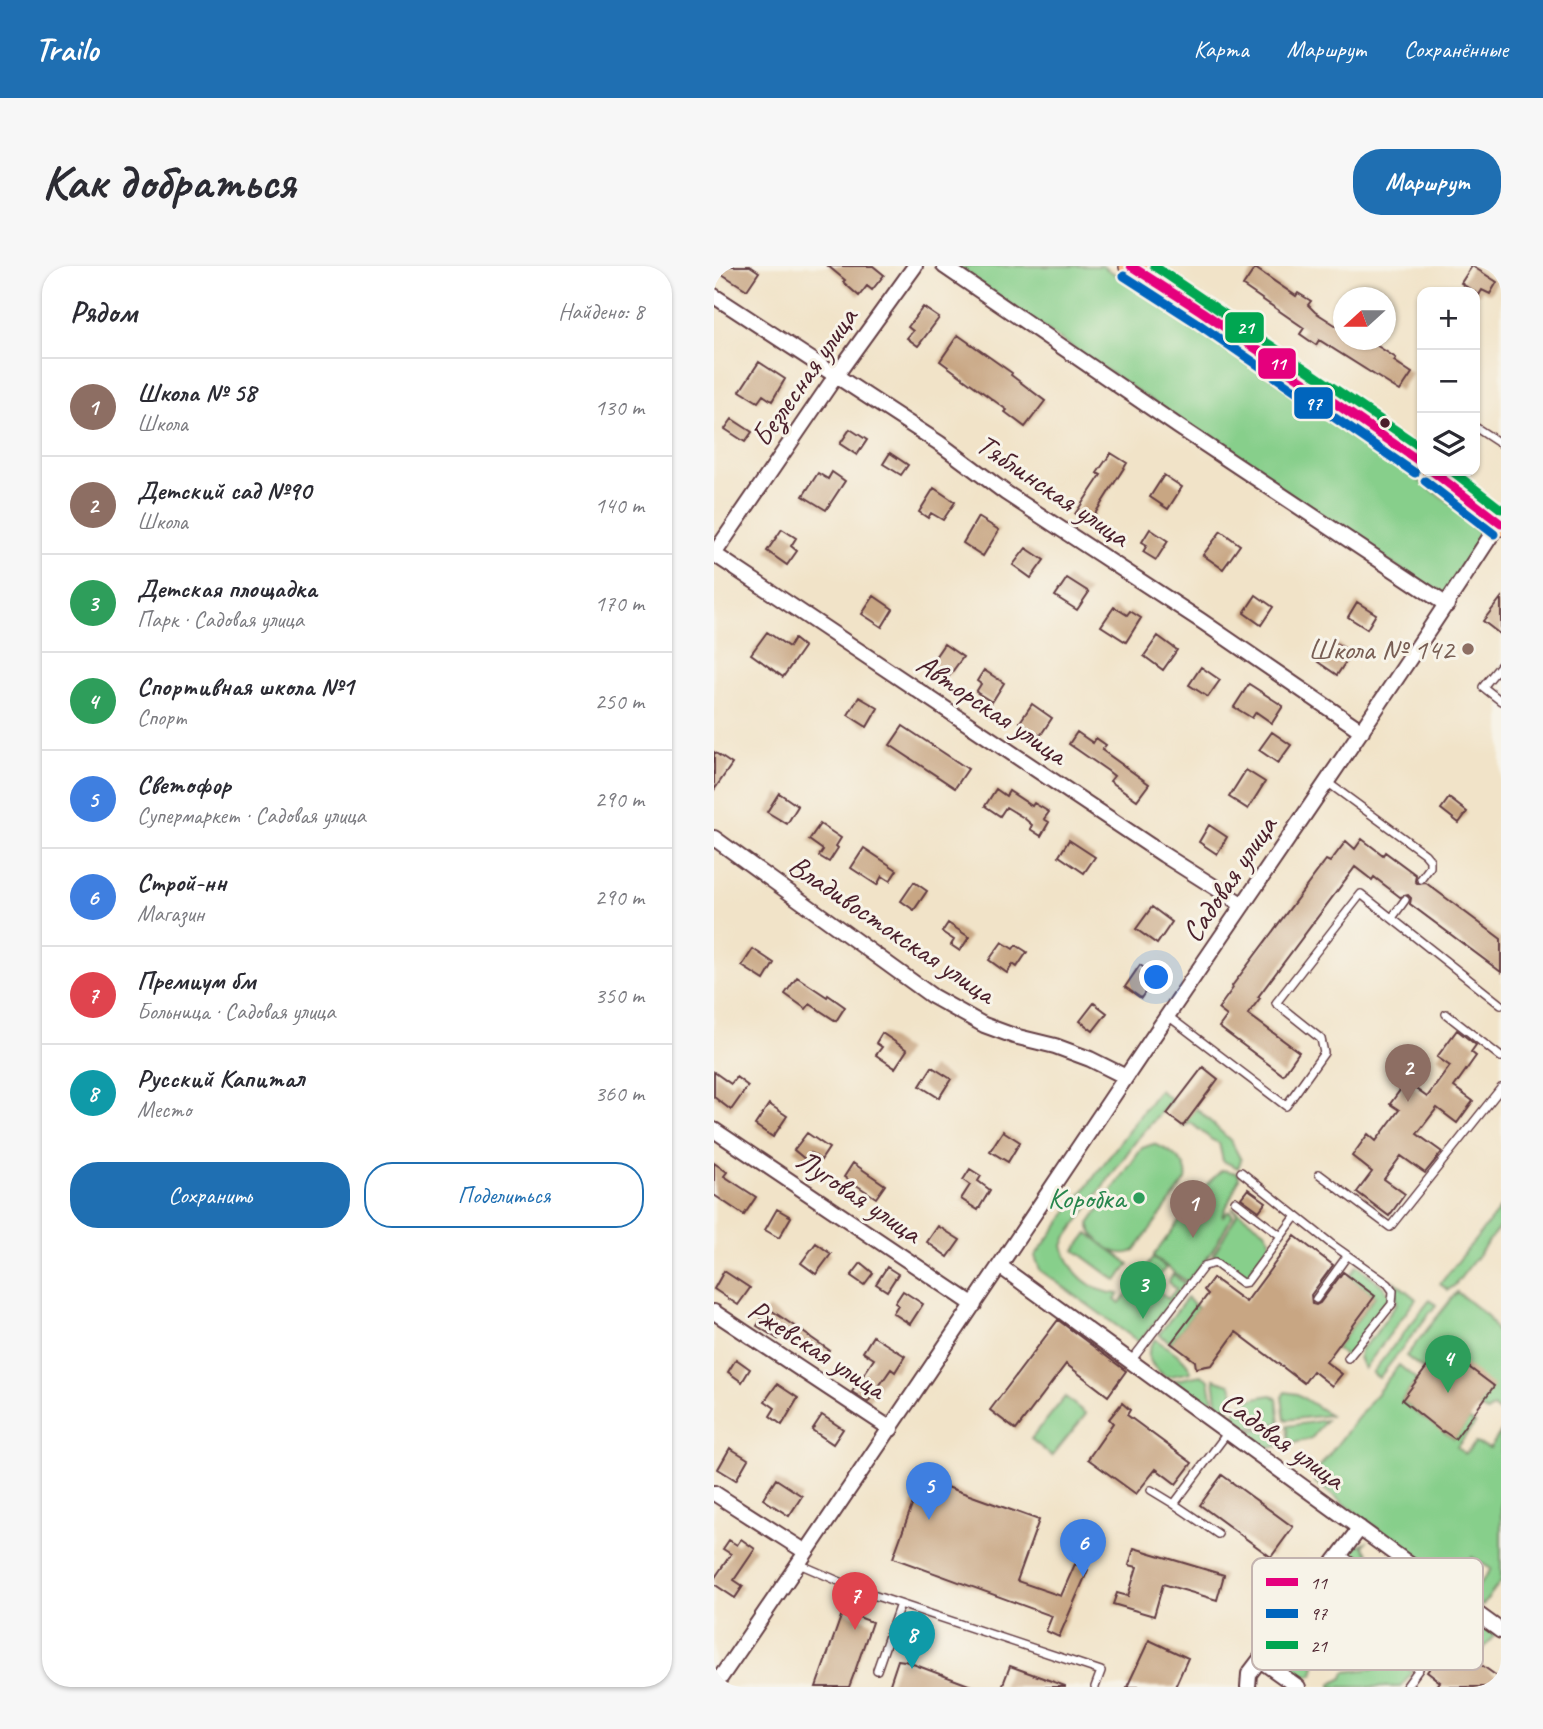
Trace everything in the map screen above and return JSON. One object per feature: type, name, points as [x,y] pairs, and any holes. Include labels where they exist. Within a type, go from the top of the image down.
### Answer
[{"type":"main road","points":[[1131,266],[1417,459]]},
{"type":"main road","points":[[1440,476],[1500,522]]},
{"type":"street","name":"Безлесная улица","points":[[714,554],[915,266]]},
{"type":"street","points":[[944,266],[1447,605]]},
{"type":"street","name":"Тяблинская улица","points":[[714,296],[939,443],[1006,493],[1200,620],[1362,731]]},
{"type":"street","name":"Садовая улица","points":[[715,1683],[1001,1267],[1126,1077],[1447,605],[1500,522]]},
{"type":"street","name":"Авторская улица","points":[[714,554],[1243,905]]},
{"type":"street","name":"Владивостокская улица","points":[[714,838],[932,996],[960,1013],[1014,1036],[1055,1046],[1090,1059],[1126,1077]]},
{"type":"street","name":"Луговая улица","points":[[714,1130],[974,1305]]},
{"type":"street","name":"Садовая улица","points":[[1001,1267],[1401,1558]]},
{"type":"street","name":"Ржевская улица","points":[[714,1312],[891,1429]]},
{"type":"street","points":[[714,1493],[802,1558]]},
{"type":"street","points":[[1336,1558],[1360,1528]]},
{"type":"street","name":"Садовая улица","points":[[1483,1618],[1501,1631]]},
{"type":"street","points":[[1248,1687],[1249,1674],[1252,1670]]},
{"type":"street","points":[[1274,1670],[1298,1687]]},
{"type":"lane","points":[[1480,430],[1501,444]]},
{"type":"lane","points":[[1501,665],[1483,687],[1501,701]]},
{"type":"lane","points":[[1327,782],[1425,854],[1430,860],[1430,867],[1421,879]]},
{"type":"lane","points":[[1168,1016],[1286,1106],[1324,1053],[1321,1039],[1276,1003],[1361,894],[1501,1005]]},
{"type":"lane","points":[[1391,918],[1405,900]]},
{"type":"lane","points":[[1447,1014],[1501,1057]]},
{"type":"lane","points":[[1319,1174],[1390,1227],[1501,1088]]},
{"type":"lane","points":[[1241,1172],[1390,1286],[1395,1296],[1392,1304],[1348,1358]]},
{"type":"lane","points":[[1236,1201],[1281,1236]]},
{"type":"lane","points":[[1131,1362],[1204,1266],[1215,1264],[1246,1283],[1296,1216]]},
{"type":"lane","points":[[1316,1299],[1347,1255]]},
{"type":"lane","points":[[1174,1504],[1228,1432]]},
{"type":"lane","points":[[1151,1490],[1218,1534]]},
{"type":"lane","points":[[1340,1553],[1347,1558]]},
{"type":"lane","points":[[802,1558],[835,1581],[1101,1671],[1095,1687]]},
{"type":"lane","points":[[877,1670],[900,1604]]},
{"type":"lane","points":[[1406,1687],[1418,1670]]},
{"type":"green space","points":[[952,266],[1102,266],[1167,306],[1381,452],[1469,518],[1480,535],[1479,544],[1448,593],[1438,594]]},
{"type":"green space","points":[[1159,1090],[1171,1099],[1170,1102],[1139,1137],[1066,1238],[1063,1246],[1071,1265],[1083,1280],[1099,1290],[1119,1294],[1115,1300],[1120,1303],[1153,1258],[1166,1268],[1158,1277],[1150,1272],[1142,1280],[1151,1288],[1157,1281],[1163,1285],[1159,1291],[1168,1299],[1176,1289],[1168,1282],[1173,1274],[1185,1284],[1139,1342],[1040,1270],[1035,1256]]},
{"type":"green space","points":[[1196,1108],[1231,1141],[1241,1160],[1238,1168],[1223,1161],[1219,1143],[1191,1123],[1183,1126]]},
{"type":"green space","name":"Коробка","points":[[1153,1144],[1165,1149],[1181,1162],[1185,1167],[1186,1180],[1135,1250],[1129,1253],[1114,1251],[1101,1243],[1089,1224],[1142,1148]]},
{"type":"green space","points":[[1222,1170],[1238,1173],[1239,1179],[1222,1217],[1229,1211],[1233,1215],[1211,1253],[1187,1282],[1153,1256],[1208,1183]]},
{"type":"green space","points":[[1232,1207],[1265,1231],[1270,1239],[1270,1245],[1250,1274],[1243,1277],[1213,1255],[1237,1214]]},
{"type":"green space","points":[[1501,1207],[1501,1225],[1455,1285],[1448,1290],[1440,1284]]},
{"type":"green space","points":[[1088,1233],[1129,1264],[1117,1281],[1075,1250]]},
{"type":"green space","points":[[1357,1265],[1384,1287],[1390,1296],[1377,1320],[1347,1357],[1336,1349],[1375,1296],[1349,1277]]},
{"type":"green space","points":[[1394,1281],[1416,1299],[1364,1369],[1359,1357],[1360,1350],[1374,1336],[1397,1303]]},
{"type":"green space","points":[[1457,1292],[1487,1316],[1501,1339],[1501,1414],[1493,1407],[1487,1412],[1478,1407],[1442,1348],[1424,1370],[1406,1356]]},
{"type":"green space","points":[[1187,1298],[1198,1308],[1171,1343],[1159,1334]]},
{"type":"green space","points":[[1430,1300],[1436,1305],[1379,1378],[1372,1373]]},
{"type":"green space","points":[[1155,1339],[1181,1357],[1191,1372],[1166,1377],[1156,1369],[1149,1356]]},
{"type":"green space","points":[[1399,1365],[1417,1380],[1402,1400],[1411,1409],[1454,1439],[1469,1419],[1475,1424],[1457,1447],[1465,1454],[1475,1443],[1490,1448],[1501,1432],[1501,1581],[1483,1605],[1483,1580],[1491,1569],[1483,1564],[1483,1558],[1417,1558],[1315,1482],[1318,1469]]},
{"type":"green space","points":[[1201,1375],[1209,1380],[1215,1413],[1171,1381]]},
{"type":"green space","points":[[1214,1379],[1230,1384],[1234,1394],[1231,1406],[1222,1419],[1219,1417]]},
{"type":"green space","points":[[1285,1392],[1297,1394],[1330,1415],[1285,1420],[1282,1397]]},
{"type":"green space","points":[[1272,1395],[1277,1399],[1280,1423],[1237,1430],[1228,1423],[1246,1402]]},
{"type":"green space","points":[[1065,1397],[1086,1414],[1052,1456],[1031,1439]]},
{"type":"green space","points":[[1326,1420],[1311,1439],[1289,1444],[1287,1426]]},
{"type":"green space","points":[[1281,1426],[1283,1445],[1264,1449],[1240,1432]]},
{"type":"green space","points":[[1366,1542],[1363,1546],[1374,1558],[1353,1558],[1351,1551]]},
{"type":"green space","points":[[1483,1625],[1495,1634],[1483,1649]]},
{"type":"green space","points":[[1283,1670],[1314,1670],[1313,1675],[1295,1679]]},
{"type":"green space","points":[[1345,1672],[1412,1672],[1401,1687],[1331,1687],[1331,1684],[1343,1678]]},
{"type":"building","points":[[714,266],[750,266],[759,272],[747,290],[714,269]]},
{"type":"building","points":[[828,266],[873,266],[884,275],[872,290],[867,286],[859,296]]},
{"type":"building","points":[[1472,266],[1497,282],[1490,294],[1482,290],[1480,293],[1480,287],[1467,287],[1461,283]]},
{"type":"building","points":[[1255,268],[1296,296],[1298,293],[1311,301],[1308,305],[1333,324],[1333,349],[1319,340],[1316,345],[1300,334],[1304,328],[1243,286]]},
{"type":"building","points":[[923,307],[939,318],[918,346],[907,338],[913,331],[908,327]]},
{"type":"building","points":[[958,335],[1012,373],[1011,375],[1045,401],[1025,427],[1005,412],[1007,410],[940,361]]},
{"type":"building","points":[[1335,350],[1384,350],[1412,373],[1400,391]]},
{"type":"building","points":[[759,362],[785,379],[772,401],[763,395],[758,402],[740,391]]},
{"type":"building","points":[[732,419],[752,432],[745,442],[725,429]]},
{"type":"building","points":[[850,429],[867,440],[857,455],[840,444]]},
{"type":"building","points":[[890,453],[908,465],[901,475],[883,464]]},
{"type":"building","points":[[1111,453],[1127,463],[1089,523],[1075,514],[1101,475],[1097,473]]},
{"type":"building","points":[[832,472],[845,481],[826,510],[803,496],[818,473],[828,479]]},
{"type":"building","points":[[1164,475],[1182,487],[1168,509],[1150,497]]},
{"type":"building","points":[[934,488],[955,502],[943,520],[931,513],[928,518],[919,512]]},
{"type":"building","points":[[978,517],[999,530],[983,556],[963,543]]},
{"type":"building","points":[[782,529],[796,538],[791,546],[797,551],[787,565],[767,551]]},
{"type":"building","points":[[1150,529],[1168,541],[1156,560],[1143,552],[1147,545],[1142,542]]},
{"type":"building","points":[[1221,531],[1240,545],[1223,569],[1203,555]]},
{"type":"building","points":[[1026,548],[1044,560],[1031,578],[1013,565]]},
{"type":"building","points":[[1067,578],[1089,592],[1077,610],[1055,596]]},
{"type":"building","points":[[1256,595],[1273,607],[1261,625],[1244,613]]},
{"type":"building","points":[[874,596],[893,609],[882,627],[862,614]]},
{"type":"building","points":[[1501,598],[1501,635],[1483,621]]},
{"type":"building","points":[[1357,602],[1376,614],[1367,629],[1348,617]]},
{"type":"building","points":[[1114,607],[1127,615],[1130,611],[1141,618],[1126,642],[1101,626]]},
{"type":"building","points":[[767,632],[789,647],[794,639],[804,647],[783,677],[751,654]]},
{"type":"building","points":[[1158,636],[1177,650],[1163,670],[1144,656]]},
{"type":"building","points":[[1333,641],[1347,650],[1343,657],[1347,660],[1337,675],[1318,662]]},
{"type":"building","points":[[944,644],[963,657],[949,676],[931,663]]},
{"type":"building","points":[[1201,667],[1220,680],[1208,697],[1189,685]]},
{"type":"building","points":[[984,670],[1004,683],[992,702],[976,692],[981,684],[977,681]]},
{"type":"building","points":[[1249,684],[1283,706],[1272,723],[1256,712],[1252,718],[1234,707]]},
{"type":"building","points":[[859,697],[878,708],[867,727],[848,715]]},
{"type":"building","points":[[1032,704],[1052,718],[1040,736],[1020,722]]},
{"type":"building","points":[[903,726],[968,769],[955,788],[890,745]]},
{"type":"building","points":[[1077,732],[1093,743],[1096,738],[1106,745],[1102,750],[1149,784],[1137,800],[1110,781],[1114,776],[1108,771],[1069,744]]},
{"type":"building","points":[[1272,732],[1291,745],[1278,763],[1259,750]]},
{"type":"building","points":[[714,752],[732,764],[714,790]]},
{"type":"building","points":[[1246,770],[1265,782],[1248,809],[1229,797]]},
{"type":"building","points":[[996,789],[1006,796],[1009,791],[1032,806],[1034,803],[1049,812],[1044,819],[1049,822],[1041,836],[1030,829],[1032,825],[1024,818],[1006,807],[1000,816],[985,806]]},
{"type":"building","points":[[779,793],[798,806],[787,824],[767,812]]},
{"type":"building","points":[[1449,798],[1467,812],[1459,823],[1441,809]]},
{"type":"building","points":[[820,824],[841,838],[829,862],[819,856],[823,850],[809,840]]},
{"type":"building","points":[[1209,825],[1227,837],[1217,854],[1199,842]]},
{"type":"building","points":[[1362,839],[1416,875],[1415,881],[1418,884],[1426,883],[1501,939],[1501,972],[1410,904],[1411,898],[1408,895],[1400,897],[1374,877],[1372,880],[1355,867],[1248,1014],[1299,1052],[1283,1075],[1219,1027],[1227,1016],[1218,1009],[1232,986],[1326,860],[1330,862],[1346,841],[1355,849]]},
{"type":"building","points":[[1069,840],[1095,857],[1084,873],[1059,856]]},
{"type":"building","points":[[864,848],[897,870],[890,881],[882,876],[877,885],[851,868]]},
{"type":"building","points":[[914,882],[927,891],[914,910],[901,901]]},
{"type":"building","points":[[1152,907],[1172,922],[1157,944],[1136,929]]},
{"type":"building","points":[[948,923],[969,937],[960,951],[951,945],[954,940],[942,932]]},
{"type":"building","points":[[1002,942],[1013,949],[1016,945],[1027,952],[1017,967],[1013,964],[1007,973],[989,960]]},
{"type":"building","points":[[753,949],[774,963],[764,980],[742,966]]},
{"type":"building","points":[[1140,965],[1156,976],[1141,998],[1125,987]]},
{"type":"building","points":[[797,977],[845,1007],[836,1021],[810,1004],[806,1009],[785,994]]},
{"type":"building","points":[[1094,1003],[1107,1013],[1093,1031],[1080,1021]]},
{"type":"building","points":[[1457,1030],[1476,1045],[1471,1052],[1476,1056],[1454,1087],[1473,1101],[1457,1123],[1437,1108],[1417,1134],[1442,1152],[1425,1173],[1401,1156],[1384,1179],[1405,1194],[1389,1216],[1357,1192],[1372,1172],[1352,1156],[1368,1134],[1376,1141],[1399,1110],[1390,1104],[1406,1082],[1427,1097],[1450,1066],[1437,1057]]},
{"type":"building","points":[[882,1033],[907,1050],[895,1068],[876,1055],[882,1047],[876,1043]]},
{"type":"building","points":[[932,1067],[951,1079],[939,1098],[920,1086]]},
{"type":"building","points":[[1203,1067],[1218,1079],[1183,1126],[1167,1114]]},
{"type":"building","points":[[714,1072],[731,1084],[736,1077],[748,1086],[731,1110],[714,1097]]},
{"type":"building","points":[[769,1104],[787,1116],[773,1137],[755,1125]]},
{"type":"building","points":[[1003,1131],[1020,1142],[1008,1162],[990,1151]]},
{"type":"building","points":[[807,1133],[829,1148],[821,1160],[811,1153],[806,1160],[794,1150]]},
{"type":"building","points":[[714,1163],[727,1172],[724,1176],[756,1197],[744,1215],[714,1195]]},
{"type":"building","points":[[853,1163],[885,1185],[876,1198],[844,1177]]},
{"type":"building","points":[[970,1169],[981,1176],[978,1181],[990,1190],[978,1210],[961,1199],[970,1185],[963,1180]]},
{"type":"building","points":[[1248,1189],[1266,1202],[1259,1211],[1241,1198]]},
{"type":"building","points":[[777,1209],[791,1217],[779,1238],[765,1230]]},
{"type":"building","points":[[938,1226],[960,1240],[948,1257],[927,1242]]},
{"type":"building","points":[[1295,1236],[1333,1265],[1311,1295],[1312,1304],[1320,1303],[1343,1272],[1375,1296],[1326,1362],[1342,1374],[1332,1386],[1313,1371],[1304,1383],[1236,1332],[1212,1365],[1196,1368],[1195,1361],[1171,1343],[1208,1294],[1204,1290],[1213,1278],[1246,1302]]},
{"type":"building","points":[[816,1243],[831,1254],[816,1274],[801,1263]]},
{"type":"building","points":[[861,1263],[873,1273],[864,1285],[851,1276]]},
{"type":"building","points":[[887,1267],[898,1274],[887,1291],[876,1284]]},
{"type":"building","points":[[724,1271],[750,1288],[738,1305],[714,1289]]},
{"type":"building","points":[[903,1291],[923,1304],[910,1324],[893,1313],[898,1305],[895,1303]]},
{"type":"building","points":[[768,1308],[829,1350],[821,1362],[781,1334],[778,1339],[757,1326]]},
{"type":"building","points":[[1058,1320],[1126,1371],[1108,1396],[1066,1364],[1016,1430],[990,1410]]},
{"type":"building","points":[[873,1336],[905,1356],[895,1372],[891,1369],[868,1402],[852,1392],[874,1359],[863,1352]]},
{"type":"building","points":[[1442,1347],[1494,1386],[1455,1439],[1402,1400]]},
{"type":"building","points":[[736,1359],[750,1369],[742,1382],[728,1372]]},
{"type":"building","points":[[777,1384],[798,1398],[782,1425],[770,1416],[775,1408],[765,1401]]},
{"type":"building","points":[[1122,1403],[1130,1410],[1127,1415],[1192,1463],[1176,1484],[1156,1469],[1136,1494],[1088,1459],[1113,1423],[1109,1419]]},
{"type":"building","points":[[822,1415],[843,1429],[833,1444],[812,1430]]},
{"type":"building","points":[[730,1448],[748,1459],[736,1480],[718,1469]]},
{"type":"building","points":[[1222,1475],[1293,1527],[1271,1557],[1200,1505]]},
{"type":"building","points":[[922,1478],[1039,1520],[1017,1581],[1061,1596],[1075,1564],[1088,1570],[1059,1637],[1046,1631],[1052,1616],[893,1558]]},
{"type":"building","points":[[776,1479],[802,1496],[789,1516],[763,1499]]},
{"type":"building","points":[[741,1539],[755,1549],[734,1580],[743,1586],[735,1598],[714,1584],[714,1579],[731,1554],[723,1549],[729,1540],[737,1545]]},
{"type":"building","points":[[1134,1548],[1224,1575],[1217,1600],[1163,1584],[1154,1616],[1113,1604],[1117,1593],[1128,1596],[1137,1567],[1129,1565]]},
{"type":"building","points":[[843,1611],[872,1622],[855,1671],[849,1687],[816,1687]]},
{"type":"building","points":[[1149,1640],[1188,1658],[1175,1687],[1127,1687]]},
{"type":"building","points":[[898,1660],[905,1661],[974,1687],[889,1687]]},
{"type":"building","points":[[1010,1666],[1065,1686],[1065,1687],[1002,1687]]},
{"type":"building","points":[[1483,1666],[1501,1679],[1495,1687],[1436,1687],[1440,1682],[1427,1672],[1483,1670]]},
{"type":"transit line","name":"11","points":[[1131,266],[1417,460]]},
{"type":"transit line","name":"21","points":[[1154,266],[1417,445]]},
{"type":"transit line","name":"97","points":[[1124,276],[1415,473]]},
{"type":"transit line","name":"11","points":[[1439,476],[1501,524]]},
{"type":"transit line","name":"21","points":[[1458,476],[1501,509]]},
{"type":"transit line","name":"97","points":[[1425,481],[1494,534]]},
{"type":"place","name":"Школа № 142","points":[[1468,649]]},
{"type":"place","name":"Детский сад №90","points":[[1408,1102]]},
{"type":"place","name":"Коробка","points":[[1139,1198]]},
{"type":"place","name":"Школа № 58","points":[[1193,1238]]},
{"type":"place","name":"Детская площадка","points":[[1143,1319]]},
{"type":"place","name":"Спортивная школа №1","points":[[1448,1393]]},
{"type":"place","name":"Светофор","points":[[929,1520]]},
{"type":"place","name":"Строй-нн","points":[[1083,1577]]},
{"type":"place","name":"Премиум бм","points":[[855,1630]]},
{"type":"place","name":"Русский Капитал","points":[[912,1669]]}]
